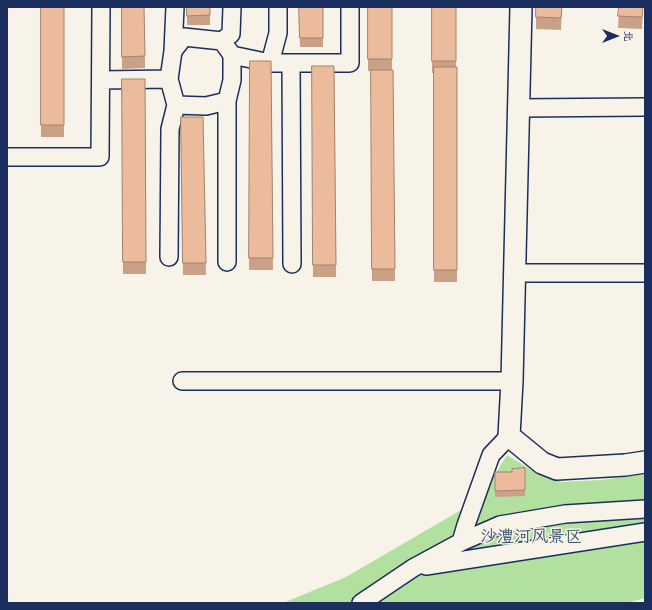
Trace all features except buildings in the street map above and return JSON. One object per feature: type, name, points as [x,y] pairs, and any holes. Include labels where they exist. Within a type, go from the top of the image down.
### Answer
[{"type":"street","points":[[7,157],[100,157],[101,7]]},
{"type":"street","points":[[170,257],[170,129],[176,105],[169,79],[173,51],[175,7]]},
{"type":"street","points":[[222,42],[231,34],[232,7]]},
{"type":"street","points":[[270,63],[278,33],[278,7]]},
{"type":"street","points":[[232,55],[270,63],[350,63],[350,7]]},
{"type":"street","points":[[461,542],[491,455],[509,436],[512,381],[521,7]]},
{"type":"street","points":[[173,51],[184,37],[222,42],[232,55],[232,80],[227,102],[227,262]]},
{"type":"street","points":[[291,63],[292,264]]},
{"type":"street","points":[[101,80],[169,79]]},
{"type":"street","points":[[176,105],[206,106],[227,102]]},
{"type":"street","points":[[518,108],[645,108]]},
{"type":"street","points":[[514,273],[645,273]]},
{"type":"street","points":[[182,381],[512,381]]},
{"type":"street","points":[[509,436],[542,463],[557,469],[625,465],[645,462]]},
{"type":"street","points":[[361,603],[413,568],[461,542],[500,525],[566,514],[645,509]]},
{"type":"street","points":[[413,568],[645,532]]},
{"type":"green space","name":"沙澧河风景区","points":[[507,455],[538,474],[562,482],[601,480],[645,474],[645,598],[627,603],[283,603],[346,577],[480,499]]}]
